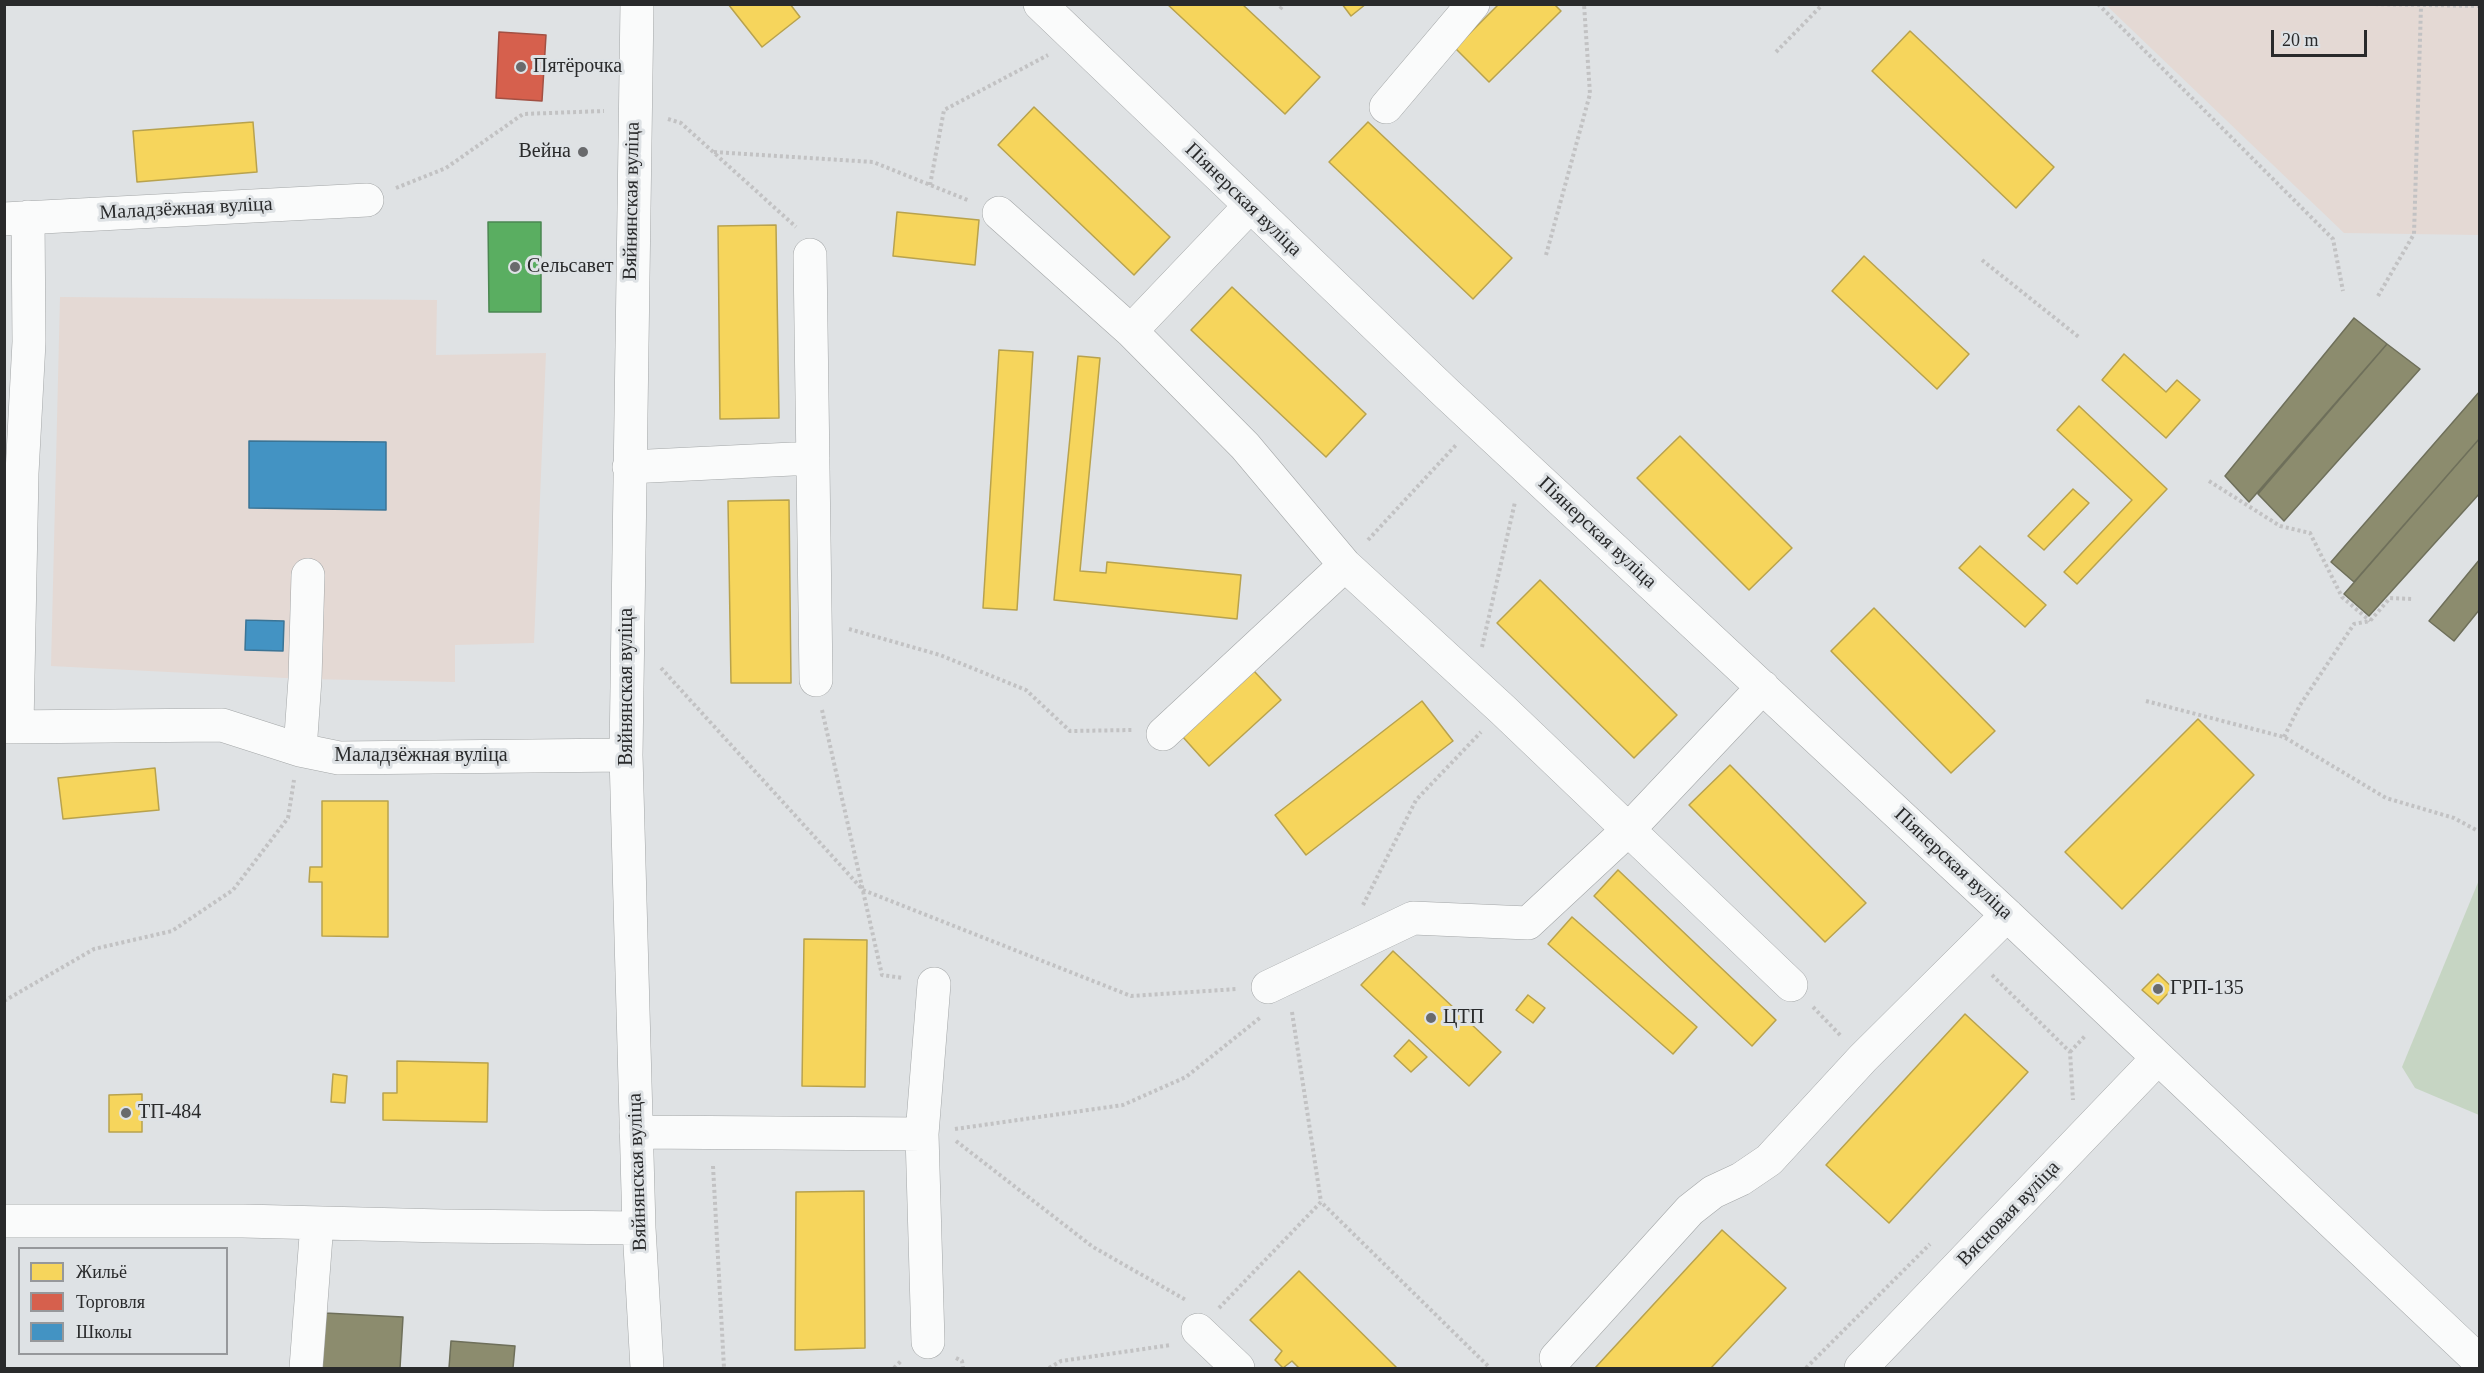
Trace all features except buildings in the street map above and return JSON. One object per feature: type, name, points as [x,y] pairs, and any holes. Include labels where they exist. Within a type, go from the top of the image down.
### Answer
[{"type":"street","name":"Вяйнянская вуліца","points":[[637,4],[626,755],[639,1228],[647,1368]]},
{"type":"street","name":"Піянерская вуліца","points":[[1040,4],[1477,422],[2007,915],[2480,1362]]},
{"type":"street","points":[[1386,107],[1473,4]]},
{"type":"street","name":"Маладзёжная вуліца","points":[[16,218],[367,200]]},
{"type":"street","points":[[1131,331],[1250,206]]},
{"type":"street","points":[[999,213],[1131,331],[1269,472],[1344,565],[1503,710],[1791,985]]},
{"type":"street","points":[[11,727],[29,342],[16,218]]},
{"type":"street","points":[[810,255],[816,680]]},
{"type":"street","points":[[629,467],[813,458]]},
{"type":"street","points":[[1163,734],[1344,565]]},
{"type":"street","points":[[300,750],[308,575]]},
{"type":"street","points":[[1277,982],[1413,918],[1528,923],[1629,829],[1763,687]]},
{"type":"street","name":"Маладзёжная вуліца","points":[[11,727],[222,725],[300,750],[339,758],[626,755]]},
{"type":"street","points":[[1556,1358],[1690,1210],[1713,1192],[1741,1179],[1769,1160],[1863,1058],[2007,915]]},
{"type":"street","points":[[928,1342],[922,1134],[934,984]]},
{"type":"street","name":"Вясновая вуліца","points":[[1861,1368],[2157,1059]]},
{"type":"street","points":[[636,1132],[922,1134]]},
{"type":"street","points":[[4,1221],[639,1228]]},
{"type":"street","points":[[306,1368],[316,1223]]},
{"type":"street","points":[[1205,1323],[1239,1368]]},
{"type":"path","points":[[1280,9],[1284,4]]},
{"type":"path","points":[[1546,255],[1590,94],[1584,4]]},
{"type":"path","points":[[1776,52],[1823,4]]},
{"type":"path","points":[[2098,4],[2333,239],[2343,291]]},
{"type":"path","points":[[2369,4],[2421,7],[2480,6]]},
{"type":"path","points":[[2378,296],[2414,234],[2421,7]]},
{"type":"path","points":[[930,185],[944,110],[1077,40]]},
{"type":"path","points":[[367,200],[446,168],[523,114],[634,110],[681,123],[795,225],[810,255]]},
{"type":"path","points":[[714,152],[873,162],[999,213]]},
{"type":"path","points":[[1982,260],[2080,338]]},
{"type":"path","points":[[1344,565],[1477,422]]},
{"type":"path","points":[[1474,683],[1524,465]]},
{"type":"path","points":[[2209,481],[2280,526],[2310,533],[2342,597],[2370,621]]},
{"type":"path","points":[[2284,736],[2300,705],[2354,624],[2370,621],[2390,598],[2413,599]]},
{"type":"path","points":[[815,619],[940,655],[1026,690],[1070,731],[1141,730],[1163,734]]},
{"type":"path","points":[[627,630],[863,890],[1131,996],[1277,982]]},
{"type":"path","points":[[816,680],[882,975],[934,984]]},
{"type":"path","points":[[2146,701],[2284,736],[2386,798],[2454,818],[2478,831]]},
{"type":"path","points":[[1338,954],[1416,800],[1503,710]]},
{"type":"path","points":[[4,1001],[94,949],[172,931],[233,890],[288,818],[300,750]]},
{"type":"path","points":[[1970,953],[2070,1052],[2073,1101]]},
{"type":"path","points":[[922,1134],[1124,1105],[1186,1077],[1265,1014],[1277,982]]},
{"type":"path","points":[[1277,982],[1321,1202],[1490,1368]]},
{"type":"path","points":[[1791,985],[1863,1058]]},
{"type":"path","points":[[712,1132],[724,1368]]},
{"type":"path","points":[[922,1134],[954,1139],[1094,1247],[1205,1323]]},
{"type":"path","points":[[1049,1368],[1061,1361],[1171,1344],[1205,1323],[1321,1202]]},
{"type":"path","points":[[1806,1368],[1931,1243]]},
{"type":"shaded area","points":[[2106,5],[2479,5],[2479,235],[2344,233]]},
{"type":"shaded area","points":[[60,297],[437,300],[436,355],[546,353],[534,643],[455,645],[455,682],[305,679],[51,666]]},
{"type":"green space","points":[[2479,880],[2479,1115],[2415,1088],[2402,1067]]},
{"type":"place","name":"Пятёрочка","points":[[521,67]]},
{"type":"place","name":"Вейна","points":[[583,152]]},
{"type":"place","name":"Сельсавет","points":[[515,267]]},
{"type":"place","name":"ГРП-135","points":[[2158,989]]},
{"type":"place","name":"ЦТП","points":[[1431,1018]]},
{"type":"place","name":"ТП-484","points":[[126,1113]]}]
